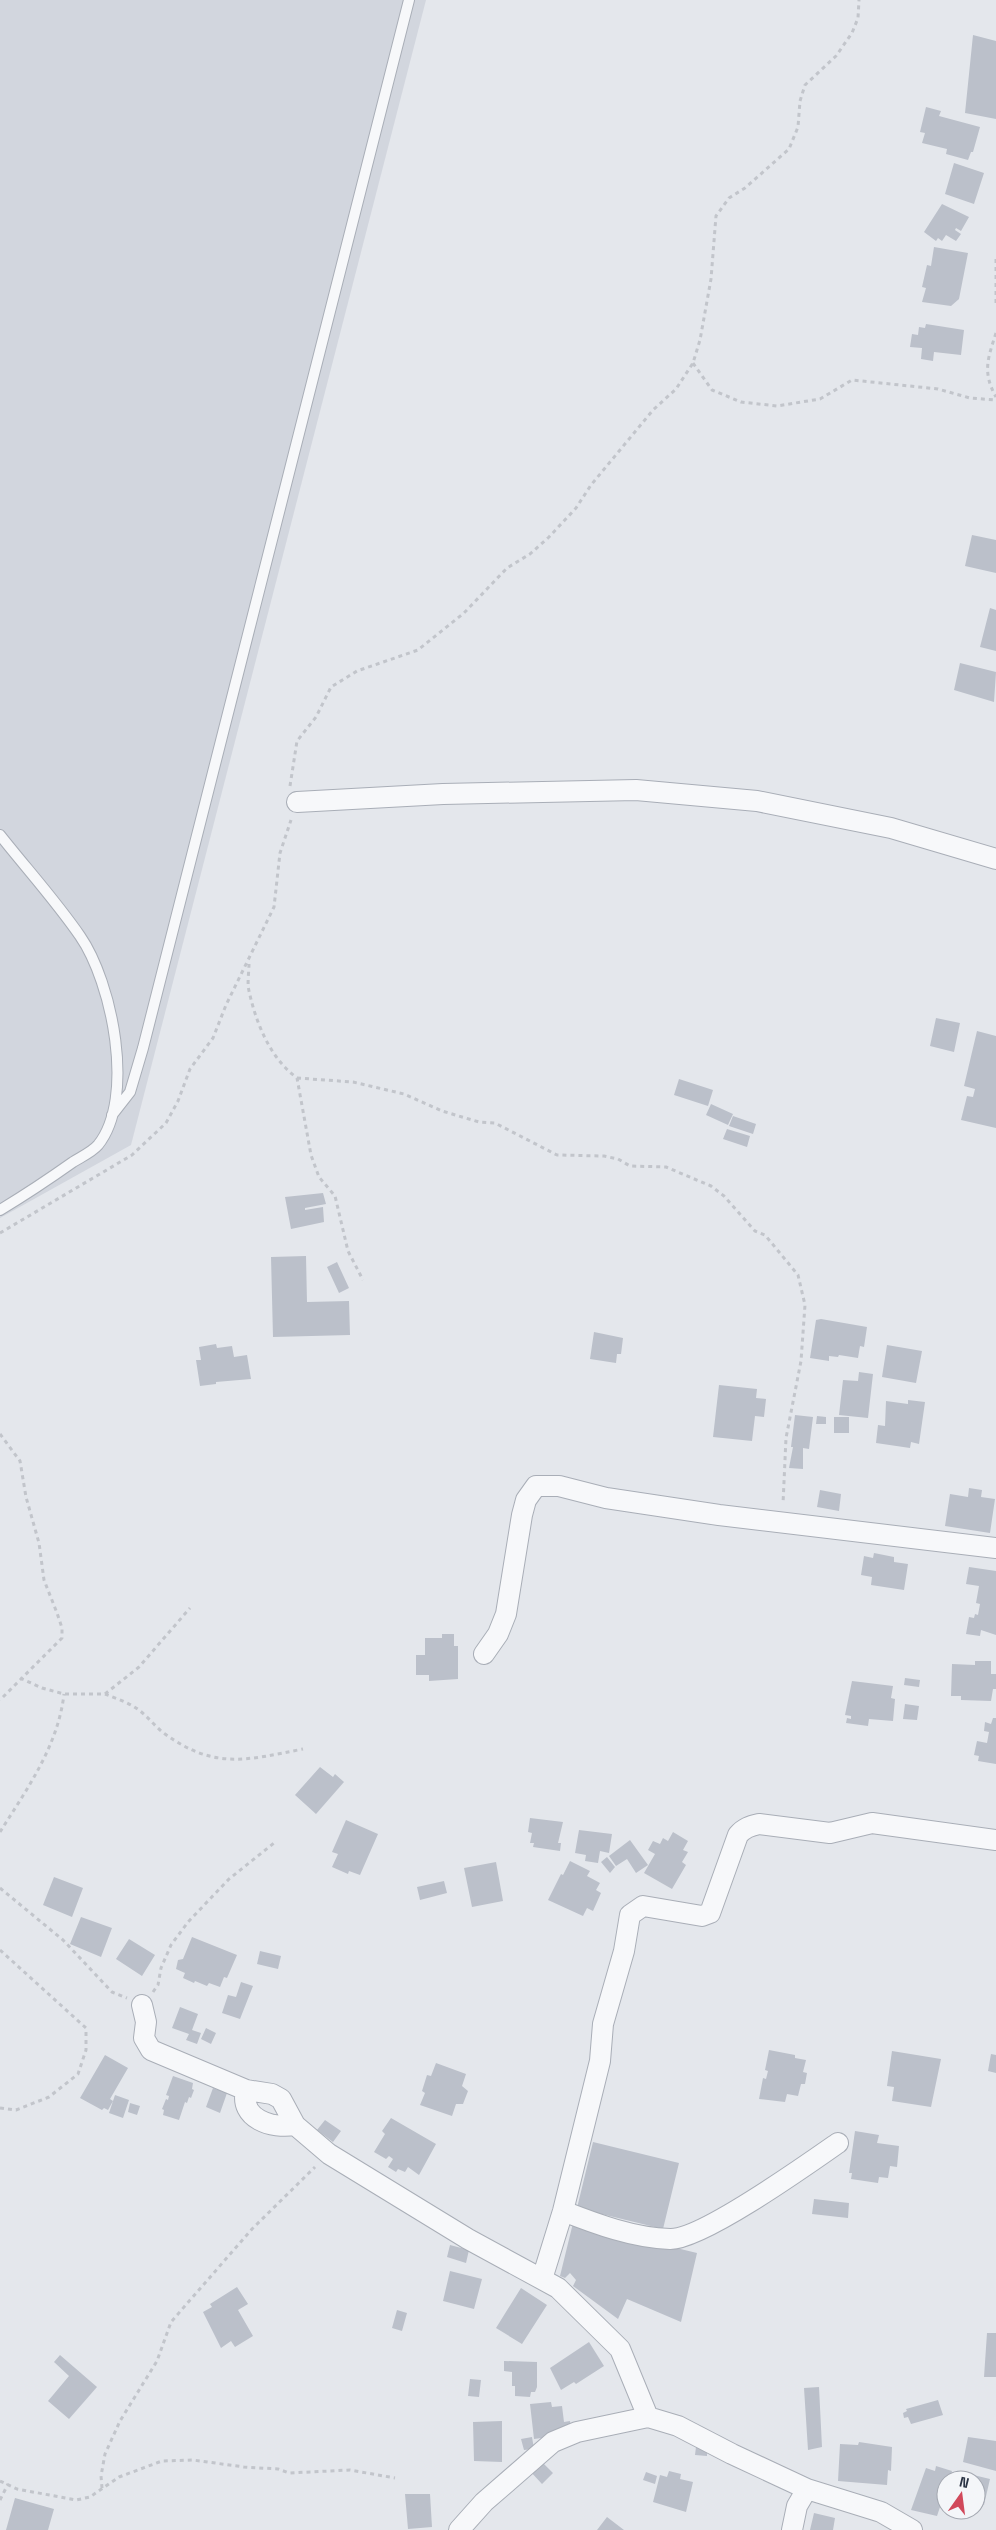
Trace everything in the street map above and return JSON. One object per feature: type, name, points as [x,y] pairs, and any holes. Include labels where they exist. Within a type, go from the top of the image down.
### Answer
[{"type":"street","points":[[297,802],[443,794],[636,790],[757,801],[891,828],[996,859]]},
{"type":"street","points":[[484,1654],[498,1634],[506,1614],[522,1515],[526,1500],[536,1486],[559,1486],[606,1498],[996,1548]]},
{"type":"street","points":[[542,2279],[563,2212],[600,2061],[603,2024],[616,1982],[630,1915],[633,1911],[643,1906],[702,1916],[710,1913],[738,1835],[743,1829],[760,1824],[837,1832],[872,1823],[996,1840]]},
{"type":"street","points":[[142,2005],[146,2022],[144,2038],[151,2050],[246,2090],[272,2094],[281,2099],[295,2125],[329,2154],[468,2239],[558,2288],[620,2349],[648,2417]]},
{"type":"street","points":[[246,2090],[244,2099],[246,2106],[260,2121],[276,2126],[295,2125]]},
{"type":"street","points":[[563,2212],[617,2229],[671,2239],[698,2232],[838,2143]]},
{"type":"street","points":[[449,2530],[458,2530],[484,2502],[553,2442],[577,2432],[648,2417],[678,2426],[732,2454],[808,2489],[881,2512],[912,2530]]},
{"type":"street","points":[[792,2530],[797,2506],[808,2489]]},
{"type":"lane","points":[[112,1115],[130,1092],[143,1048],[409,0]]},
{"type":"lane","points":[[0,835],[81,937],[106,993],[119,1072],[112,1115],[107,1131],[97,1147],[0,1210]]},
{"type":"path","points":[[0,1233],[132,1155],[166,1123],[178,1101],[190,1069],[214,1038],[226,1005],[274,907],[280,853],[297,802],[290,785],[296,741],[316,717],[331,687],[356,671],[418,650],[464,613],[506,568],[530,554],[576,508],[641,424],[676,389],[693,363],[706,308],[716,216],[729,198],[745,188],[790,149],[798,126],[805,85],[836,56],[852,33],[858,18],[858,0]]},
{"type":"path","points":[[996,259],[996,307]]},
{"type":"path","points":[[693,363],[712,390],[741,402],[777,406],[820,399],[852,380],[938,389],[970,398],[996,398],[988,383],[987,363],[996,333]]},
{"type":"path","points":[[249,961],[248,990],[259,1024],[270,1047],[284,1068],[297,1078],[353,1082],[404,1094],[464,1118],[495,1124],[557,1155],[604,1156],[618,1159],[630,1166],[666,1167],[711,1186],[724,1196],[755,1231],[765,1235],[798,1275],[805,1304],[802,1361],[786,1438],[783,1522]]},
{"type":"path","points":[[297,1078],[311,1155],[319,1177],[334,1196],[348,1251],[363,1280]]},
{"type":"path","points":[[0,1434],[20,1461],[39,1543],[44,1580],[62,1628],[62,1638],[0,1700]]},
{"type":"path","points":[[105,1694],[139,1667],[190,1608]]},
{"type":"path","points":[[20,1678],[42,1688],[64,1694],[105,1694],[136,1708],[163,1733],[192,1751],[214,1758],[243,1760],[304,1749]]},
{"type":"path","points":[[0,1832],[51,1746],[61,1716],[64,1694]]},
{"type":"path","points":[[0,1888],[62,1940],[112,1992],[142,2005],[158,1986],[161,1968],[171,1945],[188,1922],[229,1879],[274,1843]]},
{"type":"path","points":[[0,1950],[86,2028],[86,2050],[78,2074],[49,2098],[16,2110],[0,2108]]},
{"type":"path","points":[[102,2488],[101,2476],[105,2454],[128,2407],[157,2361],[171,2322],[252,2229],[329,2154]]},
{"type":"path","points":[[0,2481],[26,2491],[76,2500],[90,2497],[119,2477],[140,2468],[162,2461],[175,2460],[271,2468],[289,2473],[350,2470],[395,2478]]},
{"type":"path","points":[[0,2500],[8,2484]]},
{"type":"shaded area","points":[[0,0],[426,0],[131,1145],[0,1218]]},
{"type":"building","points":[[973,35],[996,41],[996,119],[965,113]]},
{"type":"building","points":[[926,107],[941,111],[939,116],[980,127],[973,152],[971,152],[968,160],[946,154],[947,149],[922,143],[925,133],[920,132]]},
{"type":"building","points":[[954,163],[984,173],[974,204],[945,194]]},
{"type":"building","points":[[942,204],[969,217],[961,231],[956,228],[955,230],[961,234],[956,241],[946,235],[942,241],[938,238],[936,241],[924,232]]},
{"type":"building","points":[[934,247],[968,253],[959,299],[951,306],[922,302],[926,288],[922,287],[927,265],[931,266]]},
{"type":"building","points":[[926,324],[964,330],[961,355],[934,352],[933,361],[921,359],[922,348],[910,347],[912,334],[918,335],[919,327],[925,328]]},
{"type":"building","points":[[972,535],[996,540],[996,573],[965,566]]},
{"type":"building","points":[[990,608],[996,610],[996,651],[980,647]]},
{"type":"building","points":[[960,663],[996,672],[994,702],[954,690]]},
{"type":"building","points":[[936,1018],[960,1023],[954,1052],[930,1046]]},
{"type":"building","points":[[977,1031],[996,1036],[996,1128],[961,1120],[967,1096],[973,1097],[975,1089],[964,1086]]},
{"type":"building","points":[[679,1079],[713,1090],[708,1106],[674,1095]]},
{"type":"building","points":[[711,1104],[733,1114],[728,1125],[706,1115]]},
{"type":"building","points":[[733,1116],[756,1124],[753,1134],[729,1126]]},
{"type":"building","points":[[727,1129],[750,1136],[747,1147],[723,1139]]},
{"type":"building","points":[[323,1193],[326,1204],[305,1208],[305,1210],[323,1207],[324,1222],[291,1229],[285,1197]]},
{"type":"building","points":[[306,1256],[307,1302],[349,1301],[350,1335],[273,1337],[271,1257]]},
{"type":"building","points":[[337,1262],[349,1288],[339,1293],[327,1267]]},
{"type":"building","points":[[821,1319],[867,1327],[864,1347],[860,1346],[858,1358],[839,1355],[838,1357],[829,1356],[829,1361],[810,1358],[816,1320]]},
{"type":"building","points":[[594,1332],[623,1338],[621,1354],[617,1354],[616,1363],[590,1359]]},
{"type":"building","points":[[216,1344],[217,1348],[232,1346],[234,1357],[247,1355],[251,1379],[216,1382],[216,1384],[200,1386],[196,1360],[201,1360],[199,1347]]},
{"type":"building","points":[[887,1345],[922,1351],[916,1383],[882,1377]]},
{"type":"building","points":[[859,1372],[873,1374],[868,1418],[839,1415],[843,1380],[858,1381]]},
{"type":"building","points":[[719,1385],[757,1389],[756,1398],[766,1399],[764,1417],[755,1416],[752,1441],[713,1437]]},
{"type":"building","points":[[908,1400],[925,1402],[919,1444],[911,1442],[910,1448],[876,1443],[878,1425],[885,1426],[886,1401],[908,1404]]},
{"type":"building","points":[[795,1415],[813,1417],[809,1449],[803,1448],[803,1469],[789,1468],[793,1447],[791,1447]]},
{"type":"building","points":[[817,1416],[826,1417],[826,1424],[816,1424]]},
{"type":"building","points":[[834,1417],[849,1417],[849,1433],[834,1433]]},
{"type":"building","points":[[969,1488],[982,1490],[981,1497],[995,1499],[990,1533],[945,1526],[950,1494],[968,1497]]},
{"type":"building","points":[[820,1490],[841,1494],[839,1511],[817,1507]]},
{"type":"building","points":[[874,1553],[894,1557],[894,1562],[908,1564],[904,1590],[871,1585],[872,1577],[861,1575],[864,1556],[873,1558]]},
{"type":"building","points":[[969,1567],[996,1571],[996,1635],[981,1630],[980,1636],[966,1634],[969,1617],[974,1618],[975,1614],[978,1615],[980,1604],[976,1603],[979,1586],[966,1584]]},
{"type":"building","points":[[442,1634],[454,1634],[454,1646],[458,1646],[458,1679],[429,1681],[429,1675],[416,1675],[416,1655],[425,1655],[425,1638],[442,1638]]},
{"type":"building","points":[[975,1661],[991,1661],[991,1674],[996,1674],[996,1689],[993,1689],[991,1701],[961,1700],[961,1696],[951,1696],[952,1664],[975,1665]]},
{"type":"building","points":[[905,1678],[920,1680],[919,1687],[904,1685]]},
{"type":"building","points":[[852,1681],[893,1686],[891,1698],[895,1699],[893,1721],[869,1719],[868,1726],[846,1723],[847,1718],[851,1719],[851,1716],[845,1715]]},
{"type":"building","points":[[905,1704],[919,1706],[917,1720],[903,1719]]},
{"type":"building","points":[[993,1718],[996,1718],[996,1764],[978,1761],[979,1756],[974,1755],[977,1741],[987,1743],[989,1732],[984,1731],[985,1722],[991,1724]]},
{"type":"building","points":[[320,1767],[333,1777],[335,1774],[344,1782],[316,1814],[295,1795]]},
{"type":"building","points":[[530,1818],[563,1822],[558,1843],[561,1843],[560,1851],[533,1847],[534,1843],[530,1843],[532,1833],[528,1832]]},
{"type":"building","points":[[346,1820],[378,1834],[360,1875],[349,1871],[348,1874],[332,1867],[338,1854],[332,1852]]},
{"type":"building","points":[[579,1830],[612,1834],[609,1853],[600,1851],[598,1863],[585,1861],[586,1855],[575,1853]]},
{"type":"building","points":[[673,1832],[688,1841],[683,1850],[688,1852],[682,1862],[686,1865],[672,1889],[644,1873],[655,1854],[648,1850],[653,1841],[660,1844],[663,1838],[668,1841]]},
{"type":"building","points":[[630,1840],[648,1865],[636,1873],[627,1859],[616,1866],[609,1856]]},
{"type":"building","points":[[607,1857],[615,1867],[610,1873],[601,1862]]},
{"type":"building","points":[[570,1861],[590,1871],[587,1876],[600,1883],[596,1890],[601,1893],[593,1911],[587,1908],[583,1916],[548,1900]]},
{"type":"building","points":[[496,1862],[503,1901],[472,1907],[464,1868]]},
{"type":"building","points":[[54,1877],[83,1888],[72,1917],[43,1905]]},
{"type":"building","points":[[444,1881],[447,1893],[420,1900],[417,1887]]},
{"type":"building","points":[[81,1917],[112,1928],[101,1957],[70,1944]]},
{"type":"building","points":[[192,1937],[237,1955],[227,1978],[224,1977],[220,1987],[209,1983],[207,1986],[195,1981],[194,1983],[183,1978],[185,1973],[176,1969],[178,1960],[183,1959]]},
{"type":"building","points":[[129,1939],[155,1955],[142,1976],[116,1959]]},
{"type":"building","points":[[260,1951],[281,1956],[278,1969],[257,1964]]},
{"type":"building","points":[[241,1982],[253,1986],[240,2019],[222,2013],[228,1995],[236,1997]]},
{"type":"building","points":[[180,2007],[198,2014],[192,2030],[201,2033],[197,2044],[186,2040],[189,2034],[172,2028]]},
{"type":"building","points":[[206,2028],[216,2033],[211,2044],[201,2039]]},
{"type":"building","points":[[769,2050],[795,2055],[795,2058],[806,2060],[803,2072],[807,2073],[805,2084],[801,2084],[798,2096],[787,2094],[785,2102],[759,2099],[763,2078],[766,2079],[768,2071],[765,2070]]},
{"type":"building","points":[[892,2051],[941,2059],[931,2107],[892,2101],[894,2087],[887,2086]]},
{"type":"building","points":[[991,2054],[996,2055],[996,2073],[988,2071]]},
{"type":"building","points":[[105,2055],[128,2068],[110,2099],[113,2101],[108,2110],[104,2108],[102,2110],[80,2098]]},
{"type":"building","points":[[436,2063],[466,2074],[462,2086],[468,2091],[463,2104],[456,2104],[452,2116],[420,2105],[425,2093],[422,2091],[427,2075],[431,2076]]},
{"type":"building","points":[[173,2076],[193,2083],[192,2089],[194,2090],[191,2098],[189,2097],[187,2103],[185,2102],[179,2120],[163,2115],[164,2110],[162,2109],[166,2099],[168,2100],[169,2096],[166,2095]]},
{"type":"building","points":[[213,2088],[227,2093],[220,2113],[206,2107]]},
{"type":"building","points":[[115,2095],[129,2100],[123,2118],[109,2113]]},
{"type":"building","points":[[130,2103],[140,2106],[137,2115],[128,2112]]},
{"type":"building","points":[[391,2118],[436,2144],[419,2175],[408,2167],[405,2172],[398,2169],[396,2172],[388,2167],[393,2159],[389,2156],[386,2159],[374,2152],[385,2134],[382,2131]]},
{"type":"building","points":[[325,2120],[341,2131],[333,2142],[317,2130]]},
{"type":"building","points":[[855,2131],[879,2135],[877,2143],[899,2146],[897,2167],[890,2166],[888,2178],[879,2177],[878,2183],[851,2179],[852,2173],[849,2173]]},
{"type":"building","points":[[593,2142],[679,2163],[663,2229],[577,2208]]},
{"type":"building","points":[[814,2199],[849,2203],[848,2218],[812,2214]]},
{"type":"building","points":[[573,2223],[697,2253],[681,2322],[627,2299],[618,2319],[573,2286],[576,2280],[570,2273],[565,2278],[560,2276]]},
{"type":"building","points":[[450,2245],[469,2250],[466,2263],[447,2257]]},
{"type":"building","points":[[450,2271],[482,2279],[474,2309],[443,2301]]},
{"type":"building","points":[[237,2287],[248,2304],[238,2310],[253,2336],[235,2347],[231,2341],[221,2348],[203,2312],[212,2307],[210,2304]]},
{"type":"building","points":[[521,2288],[547,2305],[522,2344],[496,2328]]},
{"type":"building","points":[[397,2310],[407,2313],[402,2331],[392,2328]]},
{"type":"building","points":[[987,2333],[996,2333],[996,2377],[984,2377]]},
{"type":"building","points":[[589,2342],[604,2366],[576,2384],[574,2382],[561,2390],[550,2368]]},
{"type":"building","points":[[60,2355],[97,2387],[69,2419],[48,2401],[69,2376],[54,2362]]},
{"type":"building","points":[[504,2361],[537,2362],[537,2387],[535,2392],[531,2392],[530,2397],[515,2396],[515,2386],[512,2386],[512,2372],[504,2371]]},
{"type":"building","points":[[470,2379],[481,2380],[479,2397],[468,2396]]},
{"type":"building","points":[[819,2387],[822,2447],[808,2450],[804,2388]]},
{"type":"building","points":[[938,2400],[943,2415],[911,2424],[908,2417],[904,2418],[903,2413],[907,2411],[906,2409]]},
{"type":"building","points":[[551,2402],[552,2407],[562,2406],[564,2422],[570,2421],[571,2429],[555,2430],[556,2436],[534,2439],[530,2404]]},
{"type":"building","points":[[502,2421],[502,2462],[474,2461],[473,2422]]},
{"type":"building","points":[[532,2437],[534,2449],[524,2450],[521,2439]]},
{"type":"building","points":[[968,2437],[996,2441],[996,2471],[963,2462]]},
{"type":"building","points":[[859,2442],[892,2447],[891,2471],[888,2470],[887,2485],[838,2481],[840,2444],[858,2445]]},
{"type":"building","points":[[696,2447],[707,2449],[707,2456],[695,2455]]},
{"type":"building","points":[[539,2459],[553,2473],[542,2484],[529,2470]]},
{"type":"building","points":[[936,2466],[949,2470],[936,2470],[936,2516],[911,2510],[926,2468],[935,2471]]},
{"type":"building","points":[[669,2471],[681,2474],[680,2479],[693,2482],[686,2512],[653,2502],[660,2475],[667,2477]]},
{"type":"building","points":[[646,2472],[657,2476],[655,2484],[643,2480]]},
{"type":"building","points":[[986,2478],[990,2479],[986,2496]]},
{"type":"building","points":[[405,2494],[430,2494],[432,2527],[408,2529]]},
{"type":"building","points":[[15,2498],[54,2509],[48,2530],[6,2530]]},
{"type":"building","points":[[814,2513],[835,2518],[833,2530],[810,2530]]},
{"type":"building","points":[[607,2517],[624,2530],[597,2530]]}]
